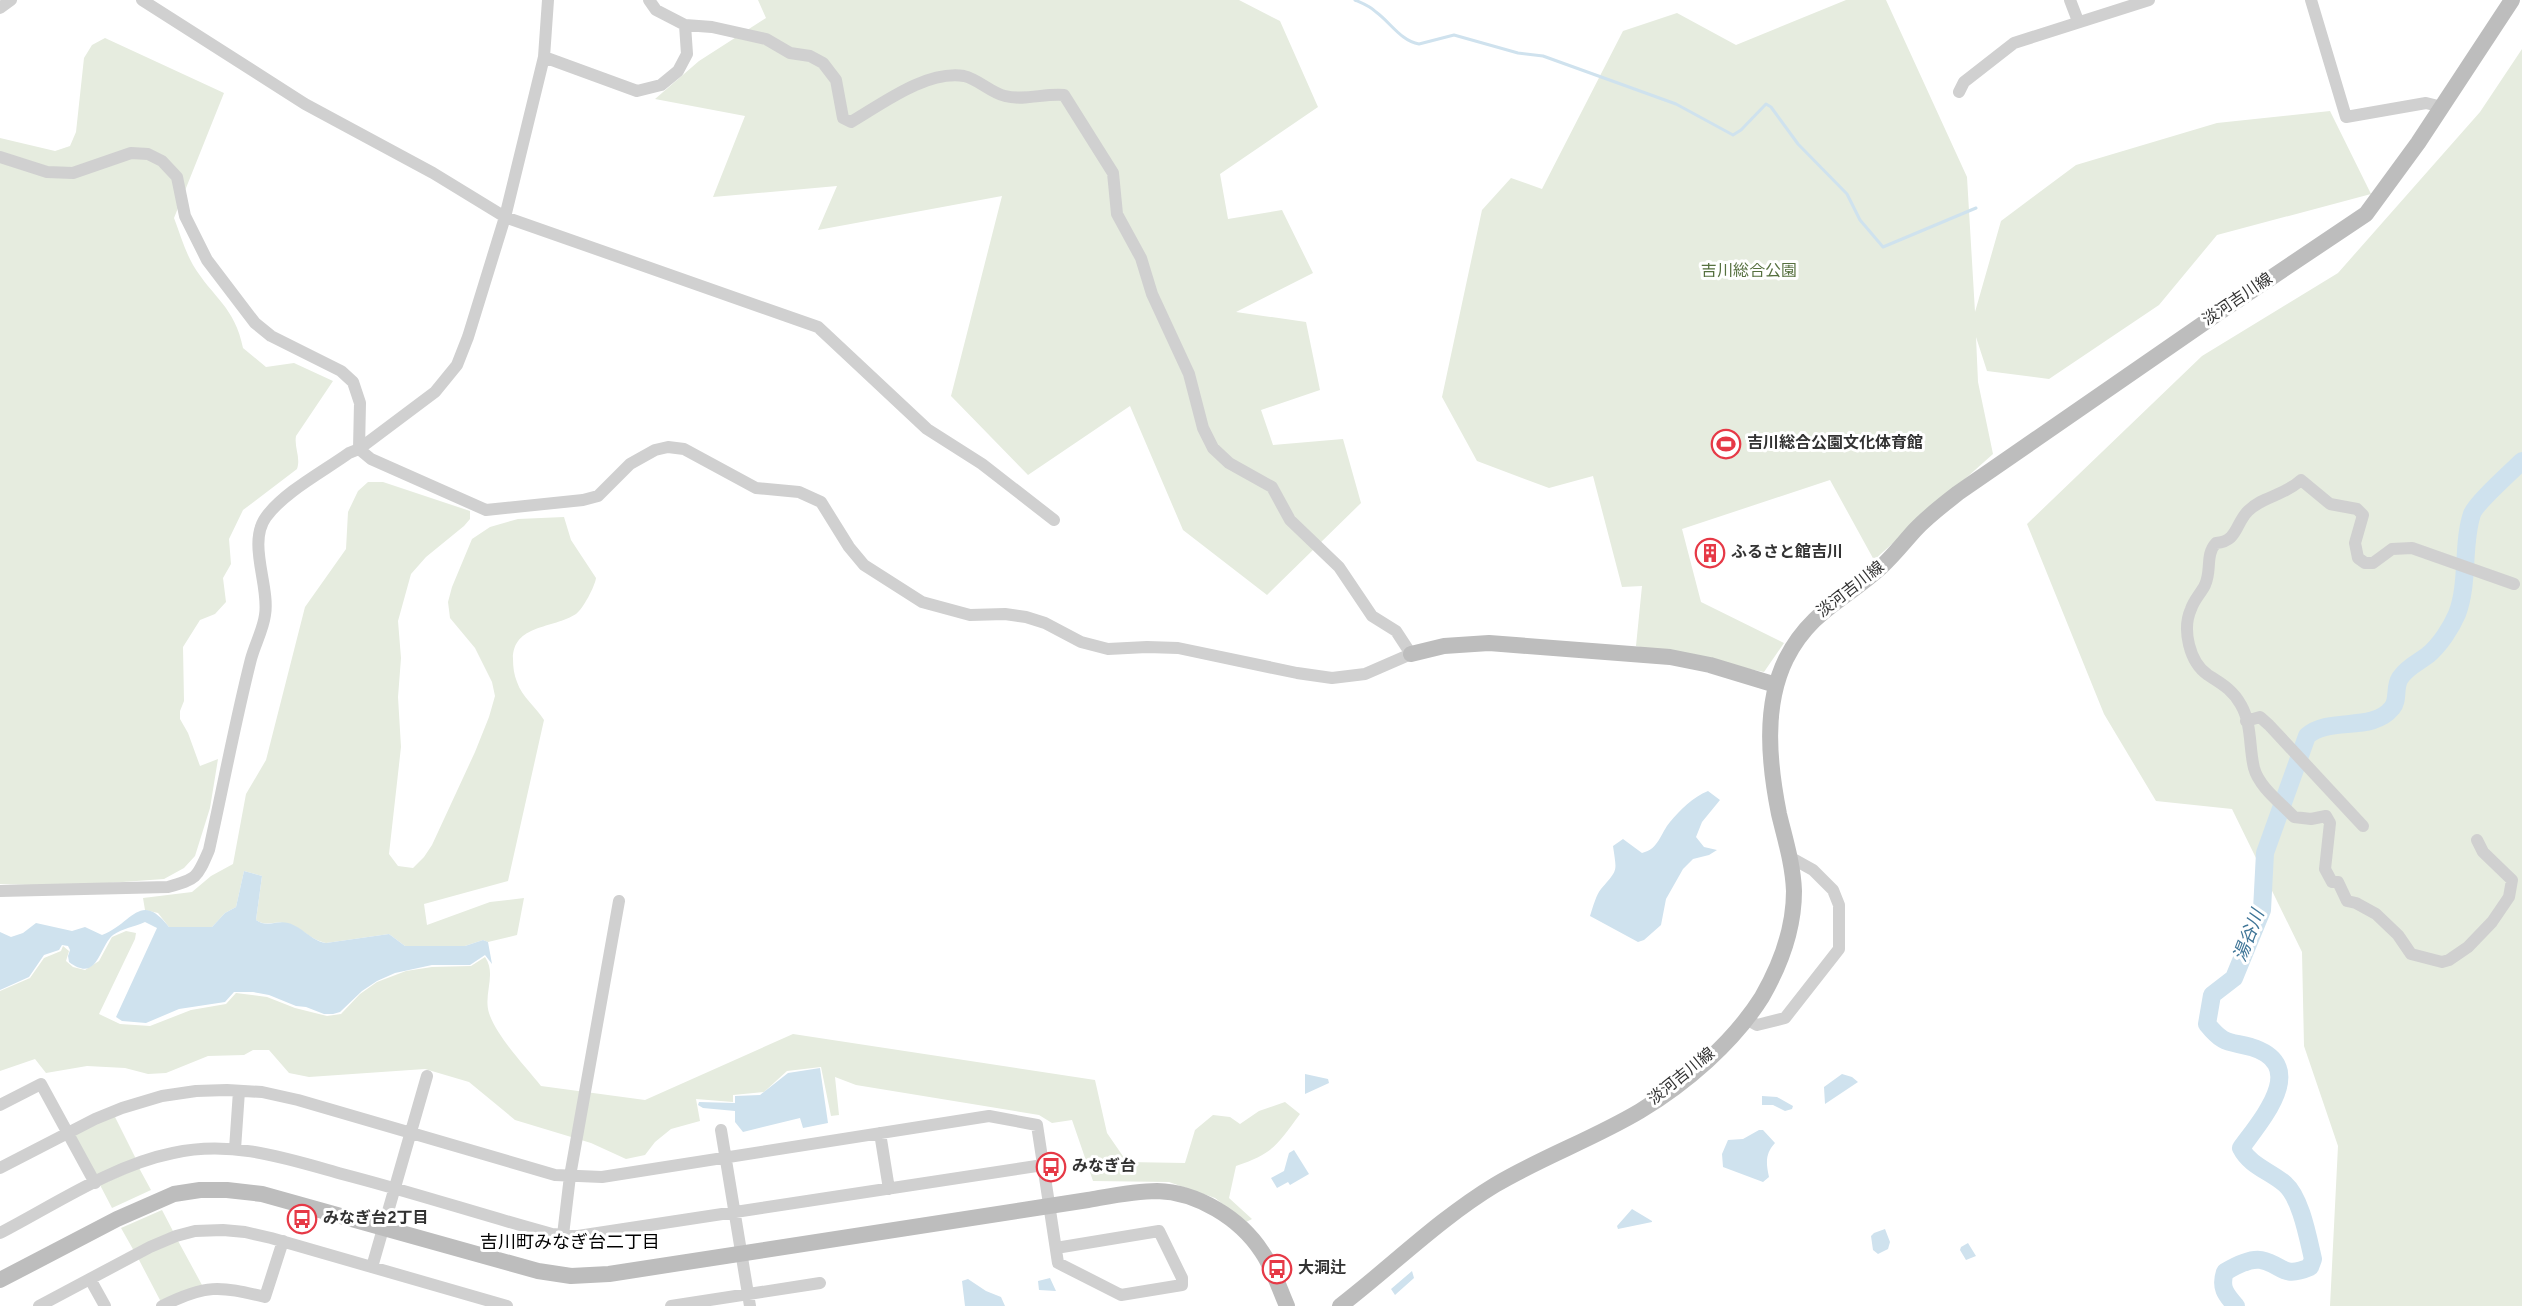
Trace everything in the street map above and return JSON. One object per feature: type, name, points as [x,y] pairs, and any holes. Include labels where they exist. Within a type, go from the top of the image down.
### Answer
[{"type":"main road","name":"淡河吉川線","points":[[1340,1306],[1467,1204],[1494,1186],[1641,1110],[1666,1093],[1710,1058],[1746,1019],[1776,972],[1792,920],[1794,891],[1772,763],[1772,711],[1776,685],[1786,660],[1807,626],[1832,603],[1877,570],[1927,518],[1958,493],[2366,214],[2442,107],[2512,0]]},
{"type":"main road","points":[[1412,654],[1444,646],[1489,643],[1670,657],[1710,665],[1776,685]]},
{"type":"main road","points":[[0,1280],[148,1204],[174,1194],[200,1190],[262,1194],[538,1271],[571,1276],[609,1274],[1160,1191],[1186,1196],[1222,1213],[1254,1242],[1270,1265],[1287,1306]]},
{"type":"street","points":[[0,8],[11,0]]},
{"type":"street","points":[[142,0],[305,104],[432,173],[505,217],[818,327],[927,429],[982,464],[1054,520]]},
{"type":"street","points":[[0,891],[168,887],[192,881],[201,871],[209,850],[251,657],[265,616],[266,596],[260,567],[259,537],[264,518],[280,501],[349,453],[359,449],[435,392],[458,365],[505,217],[544,57],[548,0]]},
{"type":"street","points":[[0,157],[47,172],[72,173],[131,153],[148,154],[162,161],[177,177],[185,216],[207,260],[255,323],[271,336],[341,371],[353,382],[360,403],[359,449],[370,459],[486,510],[583,500],[598,496],[630,464],[655,450],[668,447],[684,449],[756,488],[799,492],[820,502],[849,547],[864,565],[922,602],[970,615],[1005,614],[1026,617],[1045,623],[1081,642],[1108,649],[1178,648],[1323,677],[1346,678],[1365,674],[1412,654],[1396,631],[1372,615],[1339,567],[1290,520],[1272,487],[1229,463],[1213,448],[1203,428],[1189,374],[1152,294],[1141,258],[1117,214],[1113,173],[1064,95],[1053,94],[1033,98],[1004,96],[964,76],[937,78],[917,83],[851,122],[843,118],[836,80],[823,63],[810,56],[790,53],[766,39],[712,27],[685,25],[656,10],[649,0]]},
{"type":"street","points":[[2070,0],[2078,21]]},
{"type":"street","points":[[1959,92],[1964,82],[2014,43],[2149,0]]},
{"type":"street","points":[[2311,0],[2346,117],[2426,103],[2442,107]]},
{"type":"street","points":[[544,57],[637,91],[661,85],[678,71],[687,54],[685,25]]},
{"type":"street","points":[[2477,840],[2483,852],[2512,880],[2509,897],[2503,909],[2475,940],[2449,960],[2433,962],[2411,954],[2388,924],[2364,907],[2347,901],[2338,882],[2332,882],[2327,876],[2325,868],[2330,824],[2326,816],[2311,819],[2294,817],[2266,788],[2254,767],[2242,706],[2230,689],[2206,674],[2195,660],[2187,643],[2189,611],[2206,584],[2210,570],[2211,549],[2216,543],[2226,542],[2246,513],[2259,502],[2281,495],[2301,480],[2330,504],[2357,509],[2363,515],[2355,543],[2358,558],[2365,562],[2373,563],[2392,549],[2412,548],[2514,584]]},
{"type":"street","points":[[2246,721],[2260,717],[2269,724],[2363,826]]},
{"type":"street","points":[[1746,1019],[1757,1025],[1785,1018],[1839,950],[1839,906],[1833,890],[1813,870],[1795,860],[1790,860]]},
{"type":"street","points":[[563,1235],[570,1176],[619,901]]},
{"type":"street","points":[[372,1267],[427,1076]]},
{"type":"street","points":[[0,1105],[41,1084],[95,1183]]},
{"type":"street","points":[[0,1168],[122,1108],[162,1096],[196,1091],[262,1092],[289,1098],[555,1175],[570,1176],[602,1176],[989,1116],[1037,1125],[1058,1263],[1121,1295],[1182,1285],[1182,1278],[1159,1231],[1056,1248]]},
{"type":"street","points":[[235,1149],[239,1091]]},
{"type":"street","points":[[721,1130],[749,1300]]},
{"type":"street","points":[[880,1133],[889,1188]]},
{"type":"street","points":[[0,1233],[138,1162],[199,1149],[256,1150],[537,1230],[578,1236],[1043,1165]]},
{"type":"street","points":[[39,1306],[158,1244],[195,1231],[246,1232],[507,1306]]},
{"type":"street","points":[[162,1306],[188,1294],[212,1288],[225,1287],[265,1297],[283,1241]]},
{"type":"street","points":[[90,1279],[105,1306]]},
{"type":"street","points":[[670,1306],[749,1300],[820,1283]]},
{"type":"green space","points":[[758,0],[1239,0],[1280,21],[1318,107],[1220,174],[1228,219],[1282,210],[1313,273],[1236,312],[1306,322],[1320,390],[1261,410],[1273,445],[1343,439],[1361,503],[1267,595],[1183,530],[1130,406],[1028,475],[951,396],[1002,196],[818,230],[837,186],[713,197],[745,116],[655,99],[699,61],[766,18]]},
{"type":"green space","name":"吉川総合公園","points":[[1846,0],[1886,0],[1967,177],[1975,312],[2001,221],[2076,165],[2217,123],[2330,111],[2371,194],[2217,235],[2159,305],[2049,379],[1987,371],[1976,337],[1978,382],[1993,454],[1874,560],[1830,480],[1682,529],[1701,602],[1784,643],[1764,672],[1636,646],[1642,586],[1622,587],[1593,476],[1549,488],[1477,461],[1442,397],[1482,210],[1511,178],[1542,189],[1623,31],[1677,13],[1736,45]]},
{"type":"green space","points":[[105,38],[224,93],[174,218],[183,242],[193,265],[235,322],[243,348],[266,367],[294,363],[333,381],[296,436],[297,469],[243,510],[229,539],[231,564],[223,578],[226,602],[215,614],[200,620],[183,647],[184,701],[180,719],[188,733],[200,766],[218,759],[210,808],[195,856],[184,868],[164,879],[67,886],[0,884],[0,138],[55,151],[70,146],[76,132],[84,58],[92,45]]},
{"type":"green space","points":[[2522,49],[2522,1306],[2330,1306],[2338,1146],[2304,1046],[2302,952],[2232,809],[2156,801],[2104,714],[2027,524],[2202,356],[2338,273],[2480,112]]},
{"type":"green space","points":[[368,482],[383,482],[470,511],[470,519],[464,526],[426,557],[411,574],[398,621],[401,658],[398,697],[401,747],[389,854],[398,866],[413,868],[432,845],[475,752],[495,696],[492,682],[475,648],[450,618],[448,602],[452,587],[472,539],[490,527],[518,519],[564,517],[571,540],[596,578],[588,597],[576,614],[527,633],[515,648],[513,665],[517,682],[544,720],[508,881],[424,904],[427,925],[490,902],[524,898],[517,935],[488,942],[483,940],[465,946],[405,946],[389,934],[326,943],[289,924],[263,923],[256,920],[262,876],[244,871],[236,907],[225,913],[212,927],[169,927],[158,913],[145,910],[143,898],[192,892],[211,876],[233,864],[246,794],[266,760],[305,607],[346,549],[348,512],[358,491]]},
{"type":"green space","points":[[126,931],[136,933],[135,939],[99,1014],[120,1024],[150,1026],[191,1010],[226,1004],[236,993],[267,997],[295,1008],[327,1016],[341,1014],[360,994],[377,982],[406,971],[432,967],[471,966],[485,957],[490,970],[489,1013],[498,1032],[541,1086],[645,1100],[793,1034],[1095,1080],[1107,1133],[1127,1162],[1185,1163],[1195,1130],[1213,1115],[1230,1117],[1240,1124],[1259,1111],[1285,1102],[1300,1114],[1274,1147],[1259,1157],[1236,1166],[1229,1198],[1252,1219],[1246,1222],[1215,1198],[1169,1182],[1093,1181],[1072,1120],[1052,1123],[1039,1115],[856,1085],[835,1077],[839,1115],[831,1116],[821,1067],[787,1071],[764,1092],[733,1095],[733,1102],[696,1099],[700,1121],[671,1129],[655,1142],[645,1155],[626,1159],[591,1143],[515,1120],[469,1082],[425,1069],[309,1077],[289,1073],[269,1050],[253,1050],[244,1055],[208,1056],[166,1073],[148,1074],[125,1068],[87,1066],[46,1073],[35,1059],[0,1071],[0,991],[30,978],[44,958],[61,951],[63,946],[69,951],[66,961],[73,967],[85,970],[99,961],[112,937]]},
{"type":"green space","points":[[114,1115],[136,1159],[96,1178],[74,1134]]},
{"type":"green space","points":[[139,1168],[151,1190],[112,1208],[100,1185]]},
{"type":"green space","points":[[162,1210],[174,1233],[134,1251],[121,1228]]},
{"type":"green space","points":[[177,1239],[202,1285],[161,1302],[138,1258]]},
{"type":"water","points":[[1708,791],[1720,800],[1702,822],[1696,837],[1704,847],[1717,850],[1709,855],[1693,859],[1683,869],[1666,899],[1661,925],[1644,940],[1638,942],[1590,916],[1598,894],[1615,870],[1613,846],[1623,839],[1642,853],[1648,851],[1656,845],[1682,808]]},
{"type":"water","points":[[244,871],[262,876],[256,920],[260,922],[288,923],[316,940],[326,943],[389,934],[405,946],[465,946],[483,940],[488,942],[492,964],[485,955],[470,965],[432,965],[395,973],[377,981],[362,991],[340,1012],[333,1014],[324,1014],[296,1006],[269,995],[234,992],[225,1002],[179,1009],[146,1023],[122,1021],[116,1017],[157,928],[145,922],[113,935],[97,961],[86,969],[69,962],[70,950],[68,946],[62,945],[59,950],[44,955],[29,977],[0,990],[0,932],[11,937],[23,933],[36,923],[72,931],[85,927],[102,935],[143,910],[151,911],[159,916],[169,927],[212,927],[225,913],[236,907]]},
{"type":"water","points":[[820,1068],[828,1123],[803,1128],[800,1118],[743,1132],[735,1122],[735,1111],[703,1108],[698,1105],[699,1102],[735,1103],[735,1096],[760,1095],[788,1073]]},
{"type":"water","points":[[1305,1074],[1328,1079],[1329,1083],[1305,1094]]},
{"type":"water","points":[[1842,1074],[1858,1082],[1825,1104],[1824,1087]]},
{"type":"water","points":[[1762,1096],[1777,1097],[1793,1106],[1792,1109],[1785,1111],[1773,1105],[1762,1105]]},
{"type":"water","points":[[1763,1130],[1775,1143],[1767,1159],[1769,1177],[1763,1182],[1723,1167],[1722,1154],[1728,1140],[1743,1139]]},
{"type":"water","points":[[1294,1150],[1309,1174],[1290,1185],[1288,1182],[1277,1188],[1271,1178],[1284,1171],[1289,1153]]},
{"type":"water","points":[[1632,1209],[1652,1222],[1618,1229],[1617,1226]]},
{"type":"water","points":[[1885,1229],[1890,1242],[1888,1249],[1878,1254],[1873,1250],[1871,1236]]},
{"type":"water","points":[[1968,1243],[1976,1256],[1966,1260],[1960,1250]]},
{"type":"water","points":[[1412,1271],[1414,1278],[1395,1295],[1391,1289]]},
{"type":"water","points":[[1050,1278],[1056,1291],[1039,1290],[1038,1281]]},
{"type":"water","points":[[968,1279],[986,1291],[1001,1297],[1005,1306],[965,1306],[962,1281]]},
{"type":"waterway","points":[[1355,0],[1371,8],[1401,35],[1413,42],[1419,44],[1454,35],[1518,53],[1543,56],[1676,104],[1733,135],[1741,130],[1766,104],[1771,107],[1798,144],[1847,194],[1860,220],[1883,247],[1976,208]]},
{"type":"waterway","name":"湯谷川","points":[[2236,1306],[2225,1290],[2223,1282],[2225,1272],[2252,1260],[2269,1262],[2284,1270],[2294,1272],[2310,1267],[2313,1259],[2303,1219],[2291,1190],[2250,1159],[2241,1148],[2260,1123],[2276,1093],[2279,1079],[2277,1066],[2268,1055],[2251,1047],[2227,1041],[2213,1031],[2207,1024],[2212,995],[2234,978],[2262,910],[2265,853],[2307,736],[2327,727],[2373,720],[2384,716],[2392,708],[2400,678],[2437,646],[2457,614],[2463,589],[2467,538],[2472,514],[2487,495],[2522,461]]},
{"type":"place","name":"吉川総合公園文化体育館","points":[[1726,444]]},
{"type":"place","name":"ふるさと館吉川","points":[[1710,553]]},
{"type":"place","name":"みなぎ台","points":[[1051,1167]]},
{"type":"place","name":"みなぎ台2丁目","points":[[302,1219]]},
{"type":"place","name":"大洞辻","points":[[1277,1269]]},
{"type":"district","name":"吉川町みなぎ台二丁目","points":[[570,1243]]}]
